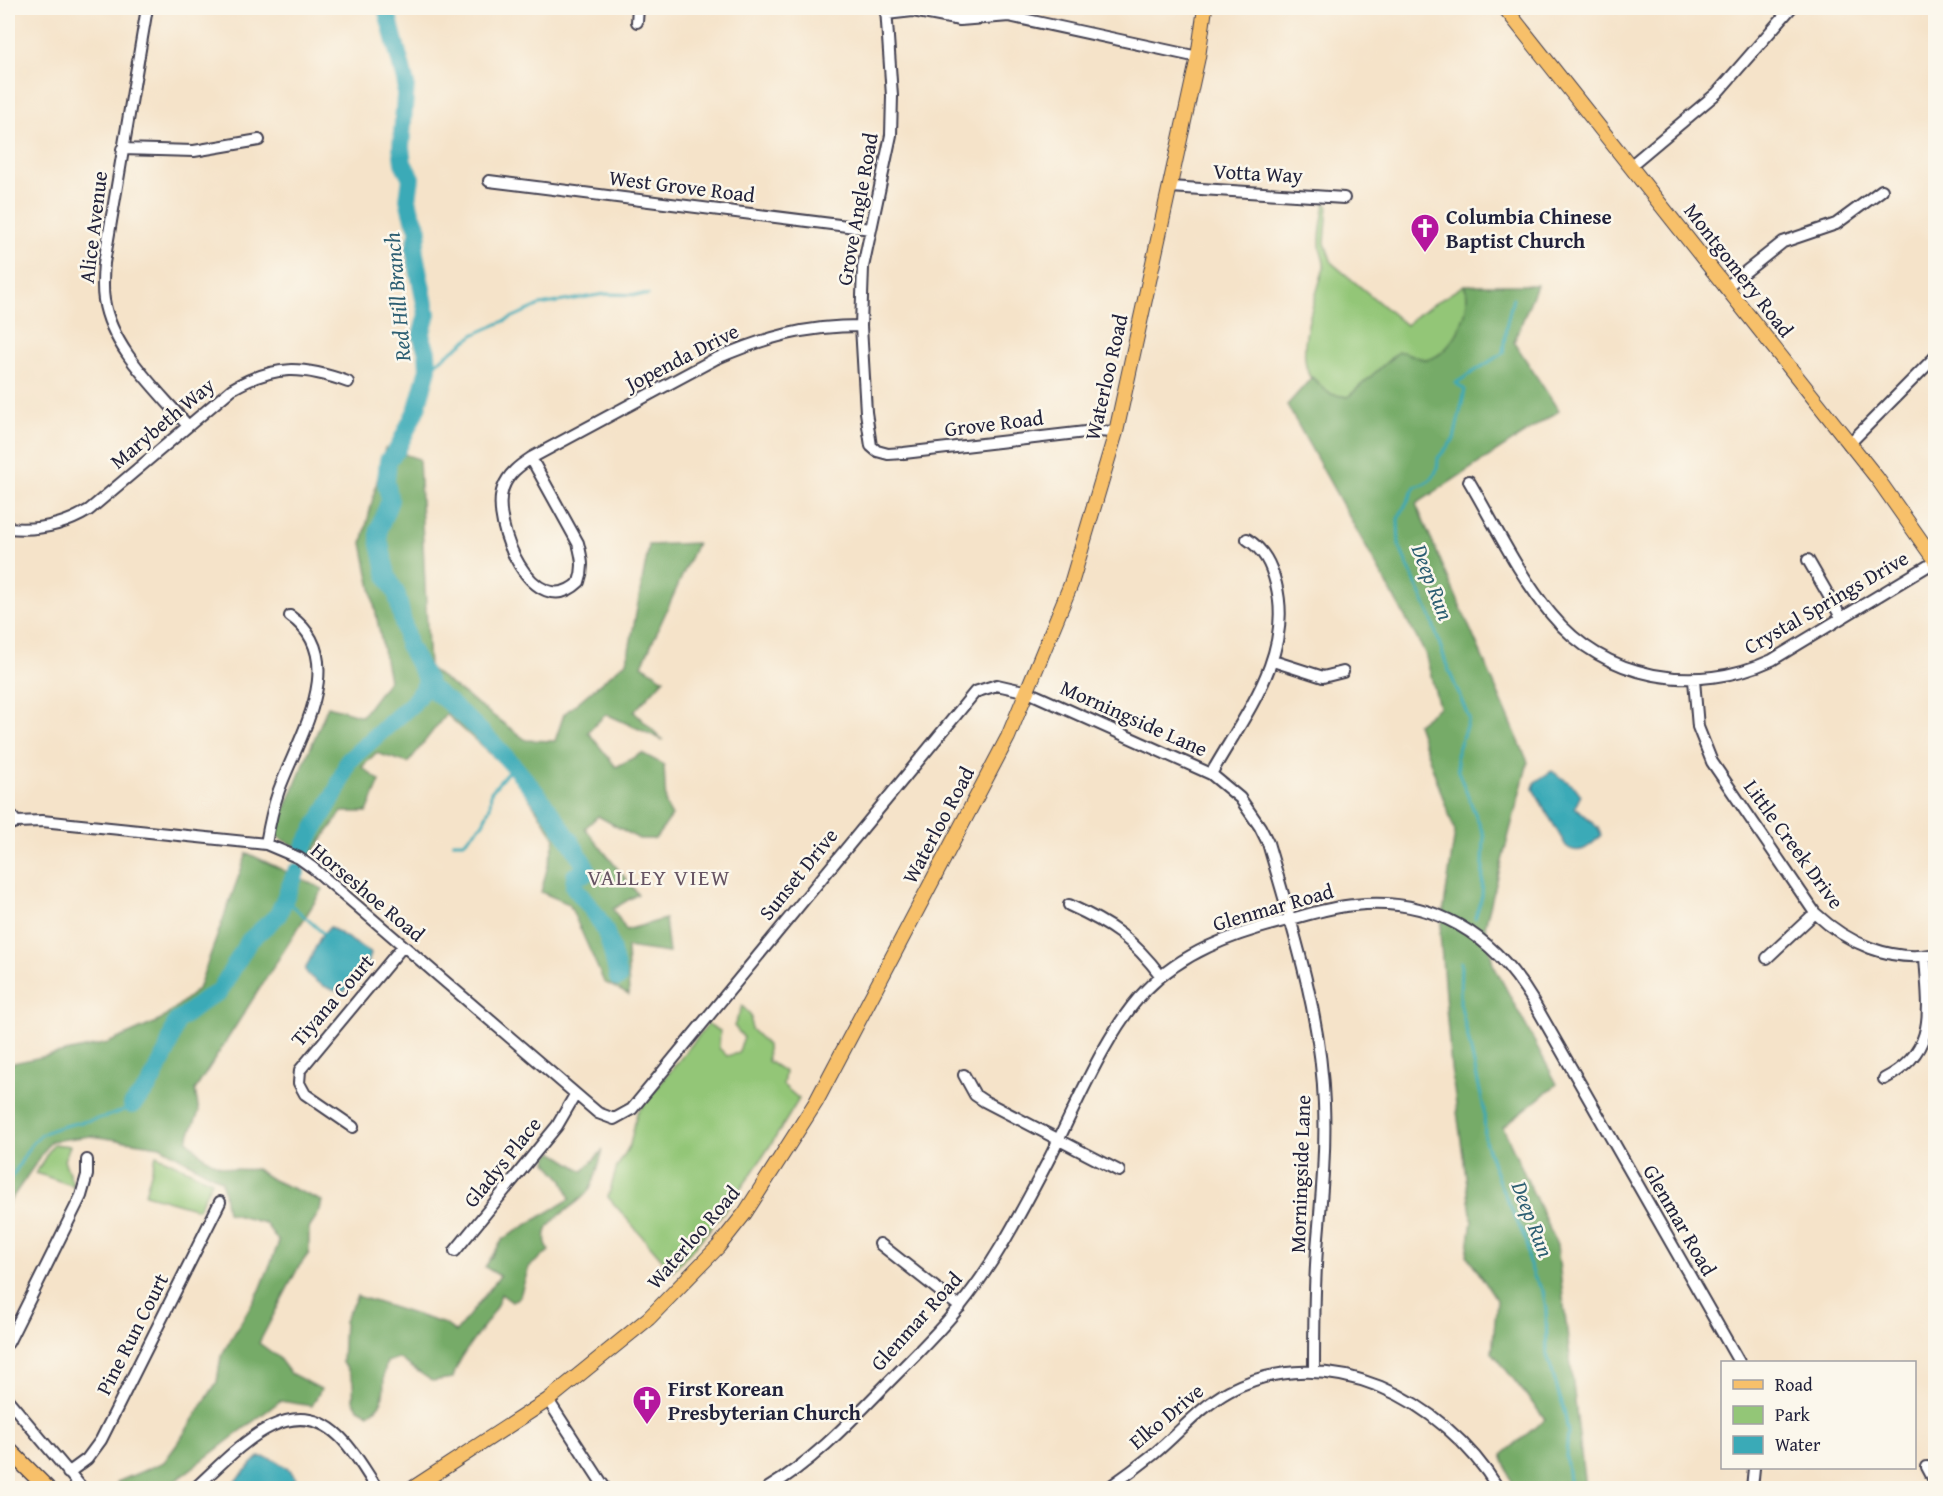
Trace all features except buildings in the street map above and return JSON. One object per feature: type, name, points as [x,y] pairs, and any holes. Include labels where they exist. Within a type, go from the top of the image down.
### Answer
[{"type":"highway","points":[[8,1449],[47,1488]]},
{"type":"main road","name":"Waterloo Road","points":[[413,1488],[548,1400],[649,1318],[718,1247],[769,1179],[826,1082],[977,797],[1028,692],[1086,539],[1116,432],[1198,57],[1205,8]]},
{"type":"main road","name":"Montgomery Road","points":[[1505,8],[1908,519],[1935,562]]},
{"type":"street","name":"Alice Avenue","points":[[147,8],[104,263],[104,300],[115,334],[125,351],[188,426]]},
{"type":"street","points":[[637,22],[638,8]]},
{"type":"street","points":[[1630,166],[1717,93],[1791,8]]},
{"type":"street","points":[[886,11],[954,13],[972,20],[1009,16],[1198,57]]},
{"type":"street","name":"Grove Angle Road","points":[[877,451],[868,436],[861,326],[863,267],[891,135],[892,115],[886,11]]},
{"type":"street","points":[[123,149],[194,151],[259,140]]},
{"type":"street","name":"West Grove Road","points":[[489,181],[871,229]]},
{"type":"street","name":"Votta Way","points":[[1170,187],[1344,198]]},
{"type":"street","points":[[1725,288],[1783,242],[1836,224],[1882,190]]},
{"type":"street","name":"Jopenda Drive","points":[[531,458],[578,543],[582,555],[582,573],[579,582],[563,592],[543,591],[535,585],[526,575],[504,528],[500,502],[503,488],[518,467],[531,458],[745,346],[775,335],[802,329],[861,326]]},
{"type":"street","points":[[1849,444],[1935,356]]},
{"type":"street","name":"Marybeth Way","points":[[8,528],[40,528],[73,520],[88,510],[232,389],[264,374],[300,369],[319,372],[348,382]]},
{"type":"street","name":"Grove Road","points":[[877,451],[904,453],[1094,431],[1116,432]]},
{"type":"street","name":"Crystal Springs Drive","points":[[1469,481],[1528,582],[1564,629],[1590,650],[1620,665],[1661,677],[1694,680],[1721,677],[1750,669],[1935,562]]},
{"type":"street","points":[[1211,774],[1273,661],[1280,625],[1276,586],[1265,555],[1247,539]]},
{"type":"street","points":[[1808,560],[1841,617]]},
{"type":"street","points":[[266,844],[278,791],[317,694],[318,672],[311,636],[290,616]]},
{"type":"street","points":[[1273,661],[1323,677],[1343,672]]},
{"type":"street","name":"Little Creek Drive","points":[[1694,680],[1698,727],[1712,762],[1815,913],[1831,928],[1864,946],[1902,956],[1930,955]]},
{"type":"street","name":"Sunset Drive","points":[[614,1119],[632,1110],[975,692],[997,685],[1028,692]]},
{"type":"street","name":"Morningside Lane","points":[[1028,692],[1211,774],[1240,798],[1260,827],[1308,980],[1316,1020],[1324,1105],[1324,1163],[1315,1296],[1314,1372]]},
{"type":"street","points":[[8,811],[12,824]]},
{"type":"street","name":"Horseshoe Road","points":[[12,824],[42,821],[266,844],[306,863],[575,1095],[598,1113],[614,1119]]},
{"type":"street","points":[[1068,905],[1097,917],[1128,937],[1161,976]]},
{"type":"street","name":"Glenmar Road","points":[[768,1488],[826,1447],[960,1307],[1000,1248],[1126,1013],[1161,976],[1204,948],[1240,934],[1352,905],[1399,905],[1448,919],[1486,943],[1507,962],[1533,1001],[1737,1361]]},
{"type":"street","points":[[1767,958],[1815,913]]},
{"type":"street","name":"Tiyana Court","points":[[353,1127],[305,1094],[299,1083],[300,1070],[403,946]]},
{"type":"street","points":[[1884,1079],[1910,1063],[1924,1039],[1929,1011],[1930,955]]},
{"type":"street","points":[[964,1075],[975,1095],[1119,1171]]},
{"type":"street","name":"Gladys Place","points":[[455,1251],[557,1126],[575,1095]]},
{"type":"street","points":[[8,1343],[81,1196],[87,1175],[87,1160]]},
{"type":"street","name":"Pine Run Court","points":[[68,1473],[87,1459],[101,1440],[220,1202]]},
{"type":"street","points":[[880,1244],[960,1307]]},
{"type":"street","name":"Elko Drive","points":[[1108,1488],[1156,1452],[1207,1405],[1227,1392],[1267,1376],[1314,1372],[1360,1378],[1381,1385],[1419,1407],[1455,1437],[1498,1488]]},
{"type":"street","points":[[8,1400],[82,1488]]},
{"type":"street","points":[[548,1400],[605,1488]]},
{"type":"street","points":[[195,1488],[264,1428],[276,1422],[291,1420],[308,1421],[337,1434],[377,1488]]},
{"type":"street","points":[[1927,1467],[1935,1485]]},
{"type":"street","points":[[1752,1488],[1754,1469]]},
{"type":"green space","points":[[1325,203],[1328,205],[1325,243],[1332,263],[1406,325],[1418,314],[1464,285],[1467,294],[1467,304],[1460,327],[1454,338],[1439,355],[1430,359],[1422,359],[1398,352],[1348,397],[1326,392],[1312,381],[1306,365],[1305,346],[1308,324],[1324,267],[1320,240]]},
{"type":"green space","points":[[1464,285],[1537,285],[1514,342],[1559,411],[1416,504],[1528,762],[1485,926],[1493,964],[1557,1084],[1503,1127],[1557,1245],[1585,1488],[1514,1488],[1502,1455],[1545,1419],[1492,1352],[1497,1300],[1467,1255],[1472,1221],[1451,1068],[1440,934],[1455,832],[1417,724],[1439,707],[1425,653],[1287,405],[1312,377],[1330,394],[1348,397],[1398,352],[1424,359],[1438,355],[1454,339],[1460,328],[1467,305]]},
{"type":"green space","points":[[385,448],[419,459],[429,668],[526,740],[555,741],[564,714],[627,661],[649,545],[697,543],[642,665],[664,679],[634,712],[663,740],[606,714],[588,732],[616,767],[642,753],[664,765],[666,805],[672,816],[655,839],[639,839],[598,816],[585,828],[638,894],[613,909],[626,930],[665,919],[669,953],[627,947],[629,995],[604,982],[569,904],[541,892],[555,838],[514,775],[446,714],[408,763],[376,753],[362,767],[380,781],[367,812],[342,812],[311,855],[274,835],[328,706],[362,716],[389,680],[362,543]]},
{"type":"green space","points":[[247,853],[323,889],[195,1090],[199,1112],[187,1140],[202,1155],[217,1165],[235,1169],[256,1169],[273,1180],[322,1201],[320,1210],[309,1229],[309,1253],[298,1268],[259,1343],[278,1357],[290,1373],[321,1389],[312,1406],[280,1401],[166,1488],[118,1488],[117,1482],[164,1462],[178,1443],[217,1382],[221,1356],[260,1290],[279,1242],[265,1223],[227,1213],[222,1181],[160,1146],[91,1136],[51,1141],[8,1204],[8,1064],[108,1043],[161,1020],[198,989]]},
{"type":"green space","points":[[742,1006],[751,1015],[751,1029],[767,1045],[768,1061],[785,1072],[783,1085],[799,1099],[741,1189],[672,1271],[608,1197],[617,1167],[630,1145],[637,1113],[708,1024],[720,1031],[719,1048],[727,1056],[738,1053],[744,1038],[734,1026]]},
{"type":"green space","points":[[53,1144],[70,1146],[64,1160],[74,1186],[36,1173]]},
{"type":"green space","points":[[603,1150],[589,1190],[558,1217],[547,1231],[546,1240],[549,1251],[529,1267],[520,1296],[512,1302],[501,1294],[491,1316],[457,1366],[453,1378],[432,1381],[398,1358],[387,1362],[381,1402],[369,1414],[358,1408],[353,1400],[351,1375],[342,1363],[344,1321],[357,1296],[445,1324],[456,1332],[500,1276],[485,1267],[503,1239],[570,1199],[563,1180],[547,1162],[548,1156],[553,1152],[583,1171]]},
{"type":"green space","points":[[156,1155],[212,1181],[198,1209],[145,1194]]},
{"type":"water","points":[[1552,771],[1575,787],[1581,795],[1575,807],[1598,828],[1601,835],[1585,849],[1576,850],[1566,846],[1533,789],[1535,782]]},
{"type":"water","points":[[330,927],[371,953],[367,968],[357,973],[344,992],[322,985],[305,970],[320,938]]},
{"type":"water","points":[[259,1457],[272,1459],[284,1466],[294,1476],[298,1488],[228,1488]]},
{"type":"waterway","name":"Red Hill Branch","points":[[304,847],[337,790],[348,761],[413,703],[428,682],[408,645],[397,595],[387,576],[379,539],[379,529],[390,500],[386,482],[388,460],[397,450],[417,408],[428,369],[427,352],[421,336],[427,314],[414,249],[419,231],[408,199],[411,178],[403,163],[401,147],[406,84],[386,8]]},
{"type":"waterway","points":[[428,369],[475,334],[540,305],[605,294],[648,295]]},
{"type":"waterway","name":"Deep Run","points":[[1475,918],[1482,896],[1484,836],[1458,771],[1456,755],[1469,718],[1447,666],[1430,615],[1399,546],[1398,519],[1415,487],[1433,478],[1437,470],[1438,458],[1454,439],[1465,390],[1456,383],[1503,353],[1513,298]]},
{"type":"waterway","points":[[427,685],[451,704],[495,746],[536,793],[572,843],[587,869],[586,873],[575,876],[574,887],[604,928],[612,949],[618,978]]},
{"type":"waterway","points":[[453,842],[464,842],[483,823],[490,807],[491,792],[513,766]]},
{"type":"waterway","name":"Red Hill Branch","points":[[132,1105],[149,1086],[167,1051],[176,1022],[207,998],[219,992],[249,941],[278,915],[296,872]]},
{"type":"waterway","points":[[286,900],[324,934]]},
{"type":"waterway","name":"Deep Run","points":[[1461,962],[1460,1002],[1484,1109],[1485,1141],[1499,1182],[1527,1243],[1528,1259],[1534,1276],[1543,1291],[1546,1310],[1547,1355],[1565,1414],[1568,1433],[1566,1457],[1570,1488]]},
{"type":"waterway","name":"Red Hill Branch","points":[[8,1181],[40,1136],[60,1127],[109,1116],[132,1105]]},
{"type":"place","name":"Columbia Chinese Baptist Church","points":[[1425,254]]},
{"type":"place","name":"First Korean Presbyterian Church","points":[[647,1426]]},
{"type":"district","name":"VALLEY VIEW","points":[[659,877]]}]
